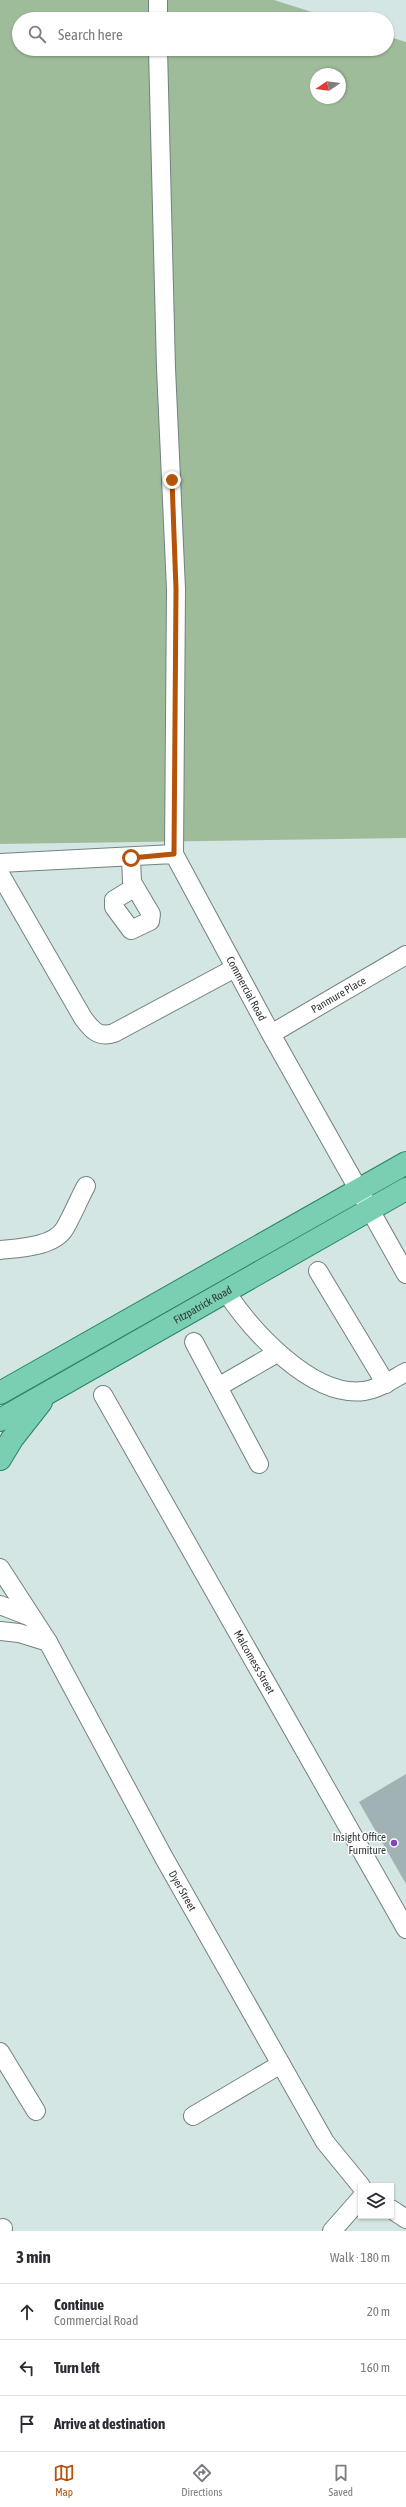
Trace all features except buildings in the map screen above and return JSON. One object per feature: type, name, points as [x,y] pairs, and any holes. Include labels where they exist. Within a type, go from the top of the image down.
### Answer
[{"type":"main road","points":[[0,1393],[357,1190],[406,1164]]},
{"type":"main road","name":"Fitzpatrick Road","points":[[0,1420],[406,1189]]},
{"type":"main road","points":[[0,1459],[12,1439],[46,1395]]},
{"type":"street","points":[[158,0],[158,12]]},
{"type":"street","points":[[0,862],[131,858],[174,854],[176,589],[166,368],[158,56]]},
{"type":"street","name":"Commercial Road","points":[[174,854],[270,1034],[357,1190],[406,1274]]},
{"type":"street","points":[[131,858],[131,878],[135,887]]},
{"type":"street","points":[[0,874],[83,1018],[92,1030],[100,1034],[114,1034],[235,968]]},
{"type":"street","name":"Panmure Place","points":[[270,1034],[406,955]]},
{"type":"street","points":[[0,1250],[45,1243],[57,1237],[65,1229],[86,1186]]},
{"type":"street","points":[[318,1271],[386,1384]]},
{"type":"street","points":[[226,1292],[241,1315],[276,1353],[324,1384],[349,1391],[365,1391],[386,1384],[406,1372]]},
{"type":"street","points":[[194,1342],[259,1464]]},
{"type":"street","points":[[218,1387],[276,1353]]},
{"type":"street","name":"Malcomess Street","points":[[103,1395],[406,1929]]},
{"type":"street","name":"Dyer Street","points":[[0,1568],[48,1642],[163,1856],[325,2142],[359,2183]]},
{"type":"street","points":[[0,1605],[32,1617]]},
{"type":"street","points":[[0,1631],[19,1633],[48,1642]]},
{"type":"street","points":[[0,2052],[36,2111]]},
{"type":"street","points":[[193,2116],[281,2064]]},
{"type":"street","points":[[332,2231],[358,2201]]},
{"type":"street","points":[[394,2211],[406,2219]]},
{"type":"green space","points":[[0,0],[274,0],[312,12],[12,12],[12,56],[394,56],[394,38],[406,42],[406,838],[0,844]]},
{"type":"place","name":"Insight Office Furniture","points":[[394,1843]]},
{"type":"route","points":[[131,858],[174,854],[173,742],[176,589],[172,480]]}]
